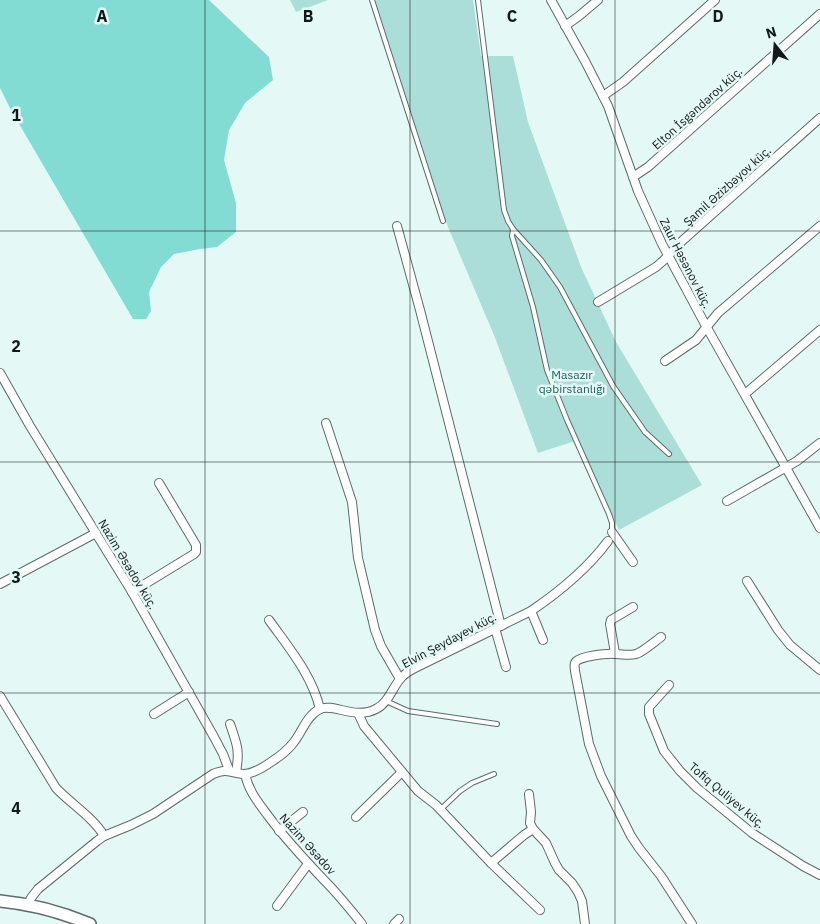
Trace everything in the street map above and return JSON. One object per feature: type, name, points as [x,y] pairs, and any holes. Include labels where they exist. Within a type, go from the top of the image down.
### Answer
[{"type":"street","name":"Zaur Həsənov küç.","points":[[551,0],[603,96],[633,177],[668,255],[820,528]]},
{"type":"street","points":[[565,26],[598,0]]},
{"type":"street","points":[[603,96],[623,82],[715,0]]},
{"type":"street","name":"Elton İsgəndərov küç.","points":[[633,177],[648,167],[820,14]]},
{"type":"street","name":"Şamil Əzizbəyov küç.","points":[[598,302],[656,267],[682,241],[820,118]]},
{"type":"street","points":[[396,226],[420,310],[498,627],[506,667]]},
{"type":"street","points":[[665,361],[696,340],[718,313],[820,226]]},
{"type":"street","points":[[745,394],[820,330]]},
{"type":"street","name":"Nazim Əsədov küç.","points":[[0,373],[30,426],[132,592],[233,771]]},
{"type":"street","points":[[326,423],[352,502],[358,558],[375,630],[381,646],[400,679]]},
{"type":"street","points":[[727,501],[786,468],[820,443]]},
{"type":"street","points":[[132,592],[196,552],[196,545],[159,483]]},
{"type":"street","points":[[612,532],[633,562]]},
{"type":"street","points":[[0,584],[96,533]]},
{"type":"street","name":"Elvin Şeydayev küç.","points":[[386,701],[400,679],[415,668],[531,611],[572,580],[608,541]]},
{"type":"street","points":[[747,581],[778,630],[790,645],[820,670]]},
{"type":"street","points":[[615,654],[611,620],[633,607]]},
{"type":"street","points":[[531,611],[542,640]]},
{"type":"street","points":[[270,620],[304,669],[317,695],[320,709]]},
{"type":"street","points":[[661,636],[638,654],[590,656],[576,661],[574,664],[589,744],[601,776],[639,848],[661,876],[692,924]]},
{"type":"street","name":"Tofiq Quliyev küç.","points":[[669,685],[649,707],[649,714],[664,751],[697,788],[752,833],[820,875]]},
{"type":"street","points":[[154,714],[189,692]]},
{"type":"street","points":[[0,696],[56,788],[96,825],[104,836]]},
{"type":"street","points":[[28,905],[38,889],[104,836],[153,814],[214,774],[221,771],[233,771],[245,774],[258,770],[282,754],[295,742],[308,721],[320,709],[327,708],[358,713],[376,709],[386,701]]},
{"type":"street","points":[[358,713],[364,726],[418,792],[440,810],[540,910]]},
{"type":"street","points":[[230,724],[238,747],[238,758],[233,771]]},
{"type":"street","points":[[356,817],[402,772]]},
{"type":"street","name":"Nazim Əsədov","points":[[245,774],[252,794],[279,831],[362,924]]},
{"type":"street","points":[[528,794],[531,812],[530,823],[546,843],[559,870],[578,892],[582,901],[585,924]]},
{"type":"street","points":[[279,831],[303,812]]},
{"type":"street","points":[[491,863],[533,829]]},
{"type":"street","points":[[277,906],[308,864]]},
{"type":"street","points":[[0,901],[59,912],[90,924]]},
{"type":"lane","points":[[372,0],[443,221]]},
{"type":"lane","points":[[478,0],[504,210],[508,221],[541,260],[560,287],[613,386],[645,432],[669,454]]},
{"type":"lane","points":[[513,229],[512,236],[533,306],[547,370],[612,523],[612,532],[608,541]]},
{"type":"lane","points":[[386,701],[408,711],[497,724]]},
{"type":"lane","points":[[440,810],[460,791],[472,783],[494,774]]},
{"type":"green space","points":[[290,0],[328,0],[296,12]]},
{"type":"green space","name":"Masazır qəbirstanlığı","points":[[375,0],[473,0],[481,56],[513,56],[528,122],[581,267],[616,342],[702,485],[619,530],[578,440],[538,453],[494,335],[448,227]]},
{"type":"shaded area","points":[[0,0],[209,0],[269,57],[273,80],[245,103],[229,130],[224,160],[236,203],[236,232],[217,247],[174,254],[161,267],[149,292],[151,311],[146,319],[133,319],[0,88]]}]
